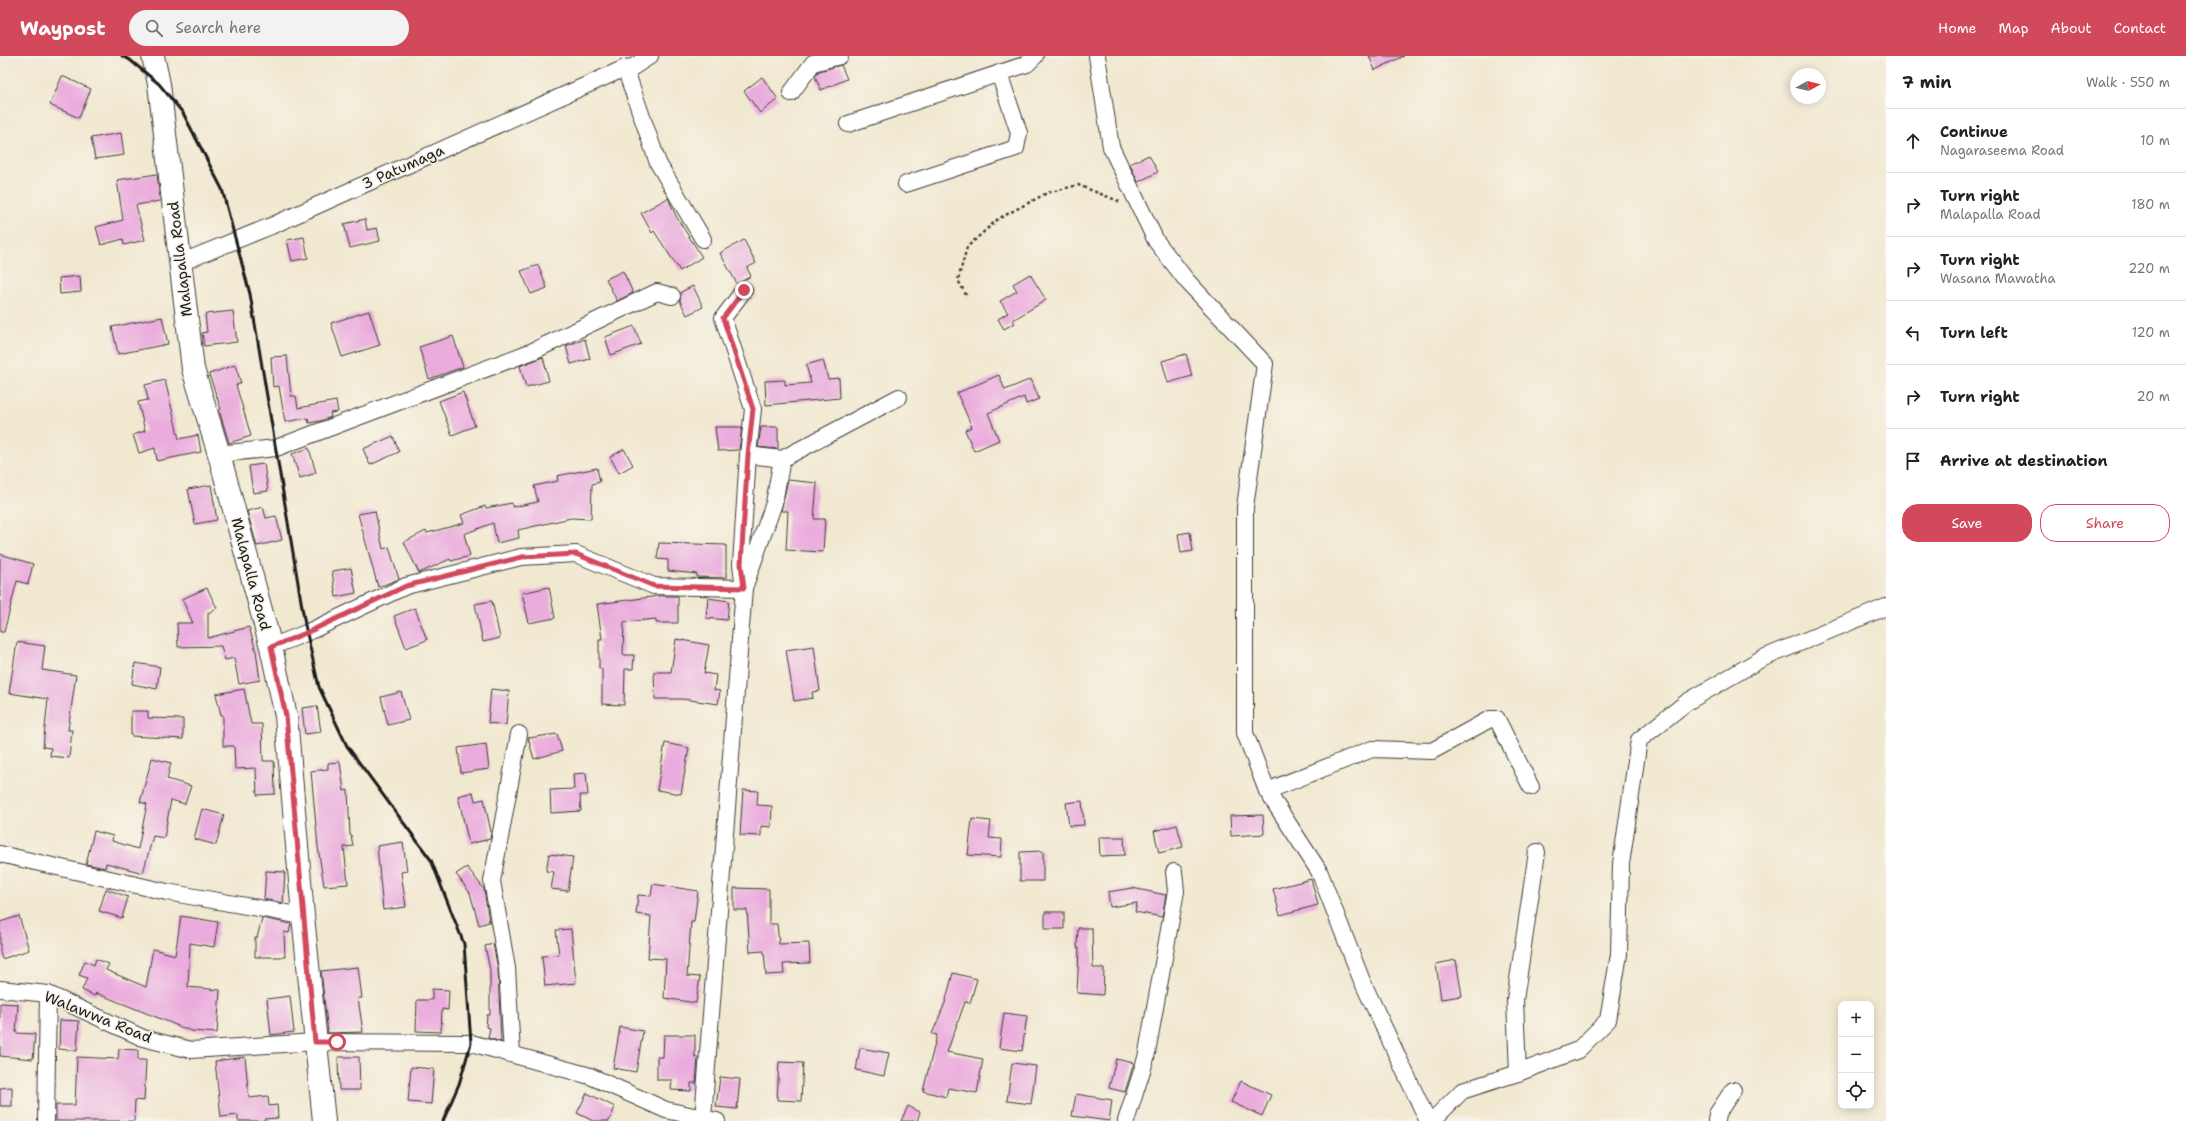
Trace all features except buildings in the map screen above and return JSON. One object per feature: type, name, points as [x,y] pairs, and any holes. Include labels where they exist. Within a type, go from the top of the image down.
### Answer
[{"type":"street","name":"Malapalla Road","points":[[153,56],[158,84],[193,369],[219,454],[271,647],[286,716],[303,916],[324,1121]]},
{"type":"street","name":"3 Patumaga","points":[[180,263],[271,226],[625,68],[633,67],[650,56]]},
{"type":"street","points":[[791,93],[813,63],[840,56]]},
{"type":"street","points":[[848,124],[999,72],[1027,64],[1035,56]]},
{"type":"street","points":[[1097,56],[1111,147],[1156,241],[1187,281],[1265,364],[1245,507],[1246,733],[1267,791],[1319,871],[1362,981],[1428,1121]]},
{"type":"street","points":[[625,68],[658,163],[704,239]]},
{"type":"street","points":[[906,184],[1016,148],[1019,133],[999,72]]},
{"type":"street","points":[[710,1120],[744,588],[741,564],[748,455],[753,409],[723,318],[744,290]]},
{"type":"street","points":[[219,454],[276,448],[533,351],[656,292],[672,296]]},
{"type":"street","points":[[748,455],[782,459],[899,397]]},
{"type":"street","points":[[744,588],[774,503],[782,459]]},
{"type":"street","points":[[271,647],[306,633],[406,586],[522,557],[576,554],[654,586],[744,588]]},
{"type":"street","points":[[1432,1121],[1462,1091],[1518,1073],[1578,1050],[1608,1020],[1619,954],[1621,864],[1639,740],[1688,702],[1761,658],[1886,607]]},
{"type":"street","points":[[1267,791],[1372,749],[1432,751],[1490,719],[1497,719],[1532,787]]},
{"type":"street","points":[[512,1054],[507,968],[492,881],[519,734]]},
{"type":"street","points":[[1518,1073],[1516,1000],[1537,852]]},
{"type":"street","points":[[0,854],[167,892],[303,916]]},
{"type":"street","points":[[1126,1121],[1146,1058],[1176,891],[1174,872]]},
{"type":"street","name":"Walawwa Road","points":[[0,989],[48,994],[143,1038],[192,1050],[315,1042],[471,1043],[590,1076],[666,1110],[710,1120]]},
{"type":"street","points":[[46,1121],[48,994]]},
{"type":"street","points":[[1716,1121],[1717,1114],[1733,1090]]},
{"type":"path","points":[[966,295],[958,280],[967,247],[998,219],[1047,193],[1078,185],[1106,194],[1143,213]]},
{"type":"railway","points":[[122,56],[130,60],[159,84],[183,113],[222,189],[250,294],[305,625],[319,687],[347,746],[431,860],[464,944],[471,1043],[459,1084],[443,1121]]},
{"type":"route","points":[[337,1042],[315,1042],[286,716],[271,647],[306,633],[406,586],[522,557],[576,554],[654,586],[744,588],[741,564],[748,455],[753,409],[723,318],[744,290]]}]
